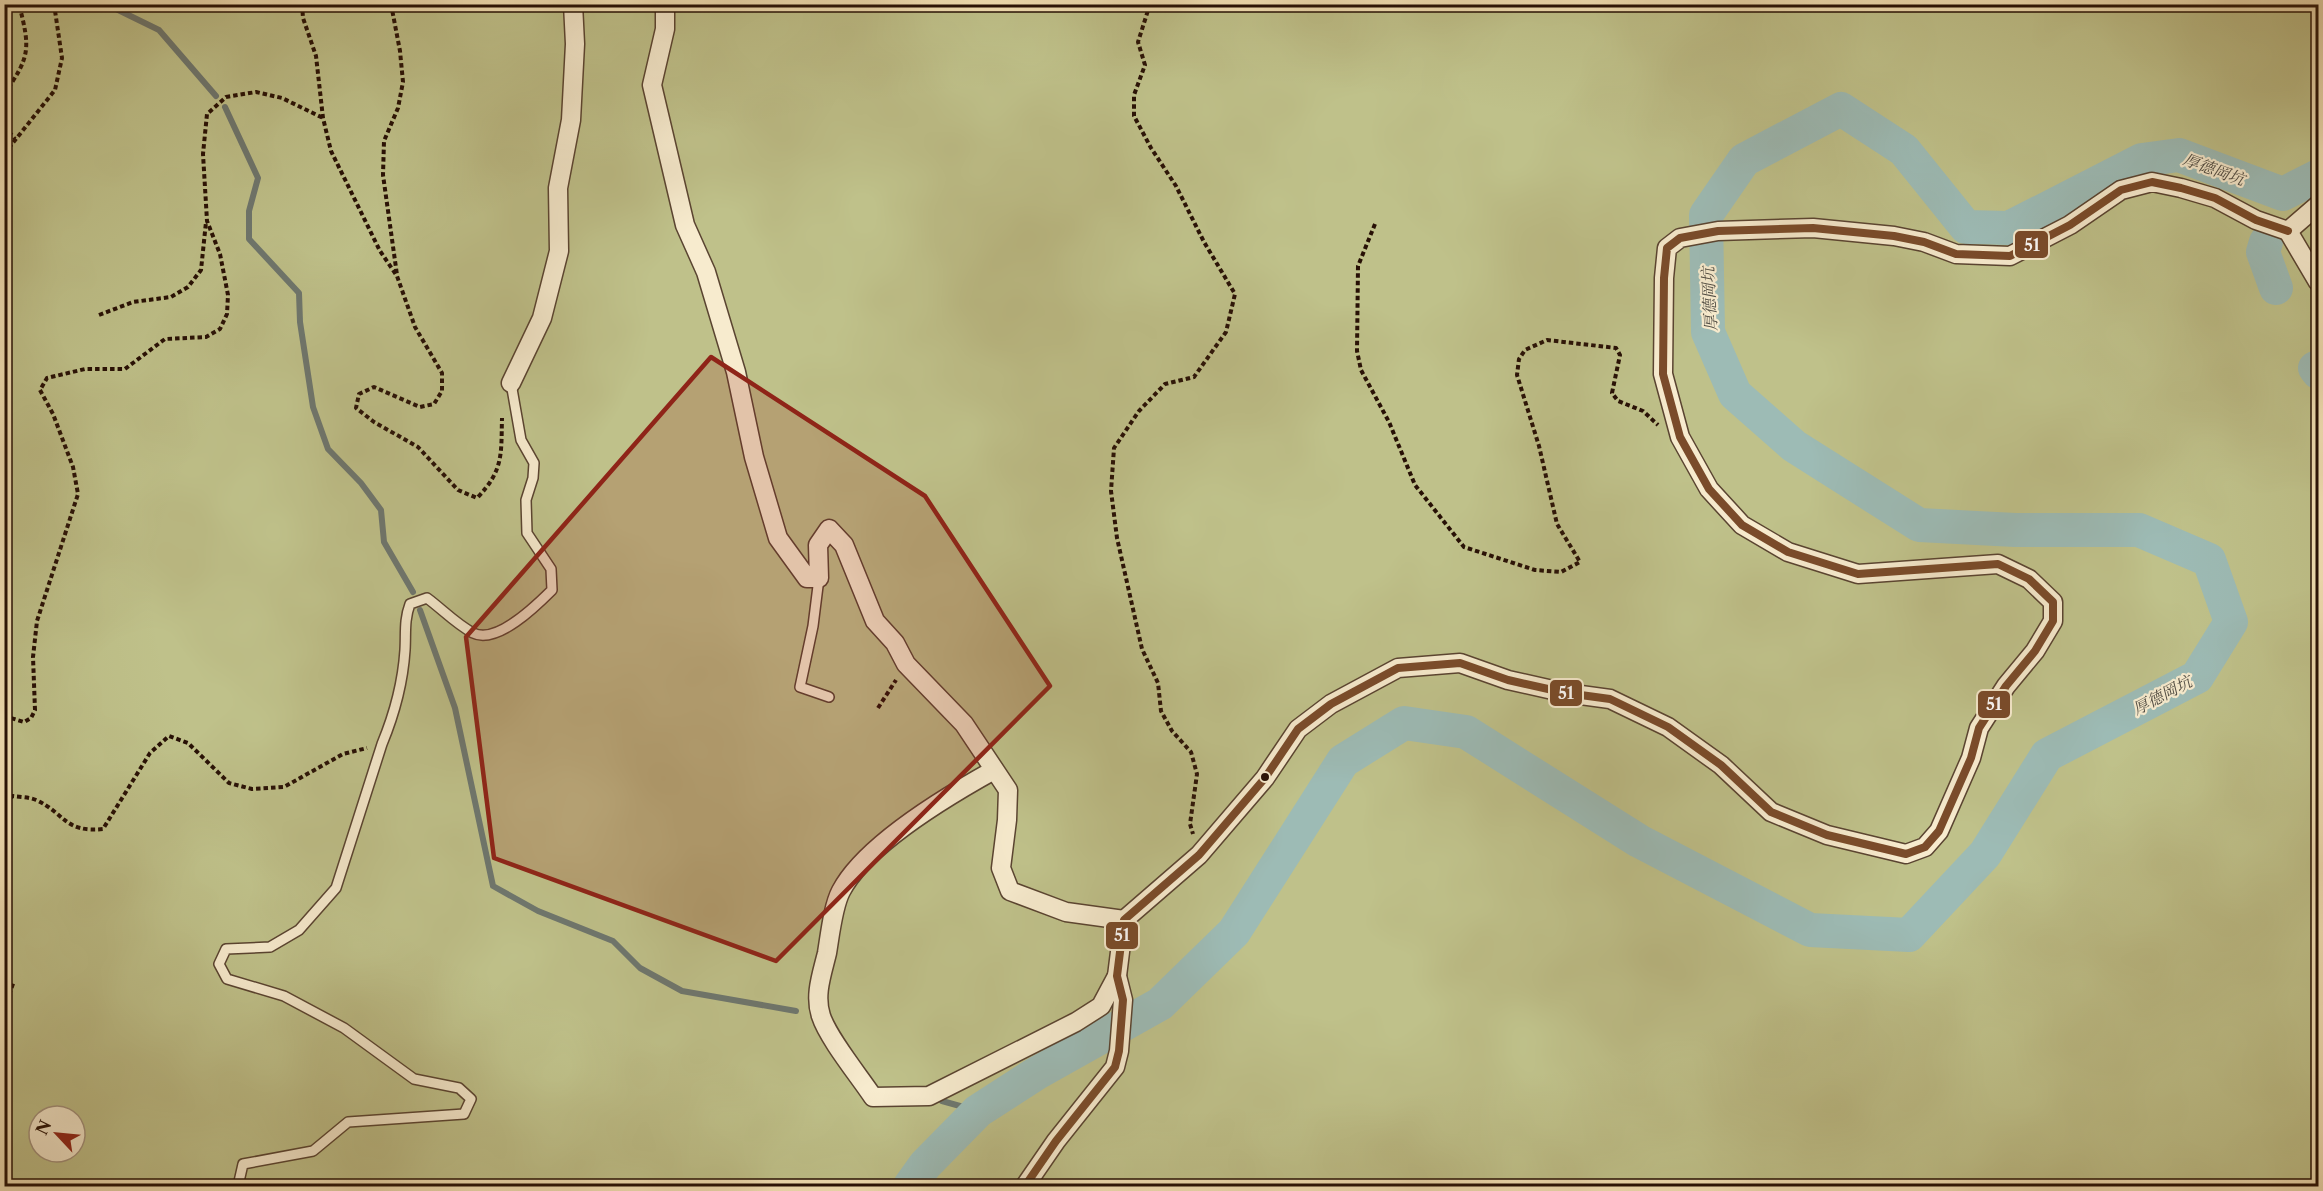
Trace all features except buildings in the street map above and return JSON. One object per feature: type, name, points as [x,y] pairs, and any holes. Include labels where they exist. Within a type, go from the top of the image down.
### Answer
[{"type":"street","points":[[511,383],[543,318],[559,251],[558,188],[571,120],[575,44],[573,4]]},
{"type":"street","points":[[665,4],[665,29],[652,85],[685,225],[706,272],[736,372],[754,457],[778,538],[807,578],[819,578],[818,544],[828,529],[844,545],[875,621],[895,643],[906,664],[964,724],[1008,790],[1001,868],[1010,891],[1066,912],[1124,920]]},
{"type":"street","points":[[994,770],[942,800],[888,841],[852,872],[840,893],[817,995],[821,1017],[873,1097],[929,1096],[1076,1022],[1101,1006],[1117,976],[1124,920],[1199,855],[1265,778],[1298,729],[1330,704],[1398,668],[1460,663],[1508,680],[1554,691],[1610,699],[1668,727],[1722,765],[1772,812],[1827,835],[1906,854],[1925,847],[1939,831],[1971,758],[1979,728],[2006,686],[2035,651],[2053,621],[2053,602],[2029,579],[1998,564],[1858,574],[1788,552],[1742,525],[1709,489],[1680,437],[1663,374],[1664,278],[1667,248],[1680,238],[1718,231],[1813,228],[1904,238],[1924,242],[1956,254],[2010,256],[2070,225],[2121,190],[2152,182],[2215,198],[2256,220],[2288,231],[2319,282]]},
{"type":"street","points":[[2288,231],[2319,205]]},
{"type":"street","points":[[1025,1186],[1056,1142],[1115,1067],[1119,1050],[1123,1000],[1117,976]]},
{"type":"lane","points":[[238,1186],[243,1164],[313,1150],[348,1122],[464,1114],[471,1099],[459,1088],[414,1079],[344,1028],[285,996],[227,979],[219,964],[226,949],[270,947],[299,930],[336,888],[382,744],[391,723],[405,650],[405,618],[410,604],[427,598],[474,634],[495,633],[527,615],[552,590],[551,569],[528,533],[526,500],[533,478],[534,463],[521,440],[511,383]]},
{"type":"lane","points":[[819,578],[813,627],[800,687],[829,697]]},
{"type":"path","points":[[4,94],[25,59],[27,37],[19,4]]},
{"type":"path","points":[[4,154],[55,90],[62,58],[54,4]]},
{"type":"path","points":[[303,4],[303,18],[316,56],[323,118],[331,151],[380,251],[398,276]]},
{"type":"path","points":[[391,4],[403,81],[398,108],[384,141],[383,175],[398,276],[415,327],[442,373],[442,391],[434,404],[420,407],[374,387],[359,394],[356,408],[374,422],[418,447],[458,490],[477,498],[491,483],[500,462],[502,415]]},
{"type":"path","points":[[1150,4],[1138,42],[1145,64],[1134,94],[1134,116],[1235,294],[1226,332],[1194,377],[1165,384],[1138,411],[1114,448],[1111,491],[1121,558],[1142,649],[1158,683],[1161,711],[1172,731],[1191,752],[1197,774],[1190,824],[1199,855]]},
{"type":"path","points":[[99,315],[133,302],[171,297],[188,287],[201,270],[207,222],[203,154],[207,114],[226,97],[256,92],[282,98],[323,118]]},
{"type":"path","points":[[4,126],[15,139]]},
{"type":"path","points":[[4,716],[24,722],[31,718],[35,710],[33,657],[37,621],[78,494],[73,466],[53,414],[40,390],[47,378],[85,369],[125,369],[165,339],[206,337],[220,329],[227,314],[228,295],[220,254],[207,222]]},
{"type":"path","points":[[1375,224],[1358,266],[1357,351],[1361,370],[1389,422],[1415,485],[1464,547],[1535,570],[1561,572],[1580,562],[1557,524],[1539,446],[1517,375],[1519,358],[1525,350],[1546,340],[1616,348],[1620,355],[1612,393],[1618,401],[1642,411],[1660,428],[1680,437]]},
{"type":"path","points":[[878,708],[906,664]]},
{"type":"path","points":[[4,802],[13,796],[36,800],[69,824],[87,830],[103,829],[150,753],[169,736],[188,742],[229,783],[252,789],[284,787],[343,754],[382,744]]},
{"type":"path","points":[[4,848],[8,866],[4,870]]},
{"type":"path","points":[[4,1009],[14,981]]},
{"type":"highlighted area","points":[[711,357],[925,496],[1050,686],[776,961],[494,858],[466,637]]},
{"type":"green space","points":[[5,5],[2318,5],[2318,1186],[5,1186]]},
{"type":"waterway","points":[[112,7],[159,30],[216,96]]},
{"type":"waterway","points":[[225,107],[258,178],[249,211],[249,239],[299,293],[300,322],[313,407],[328,449],[361,483],[381,510],[384,542],[413,592]]},
{"type":"waterway","name":"厚德岡坑","points":[[910,1186],[925,1165],[978,1111],[1037,1073],[1160,1004],[1234,932],[1343,761],[1404,723],[1466,732],[1639,841],[1810,930],[1909,935],[1985,854],[2047,755],[2197,677],[2231,622],[2209,560],[2139,530],[2015,530],[1919,525],[1794,446],[1735,394],[1708,332],[1706,215],[1744,160],[1841,109],[1904,150],[1966,227],[2009,228],[2142,160],[2179,155],[2283,194],[2318,176]]},
{"type":"waterway","points":[[2266,242],[2263,252],[2276,288]]},
{"type":"waterway","points":[[2315,368],[2318,372]]},
{"type":"waterway","points":[[420,610],[455,708],[493,886],[538,911],[613,941],[640,968],[682,991],[796,1011]]},
{"type":"waterway","points":[[942,1101],[978,1111]]},
{"type":"transit line","name":"51","points":[[1025,1186],[1056,1141],[1115,1067],[1119,1051],[1123,1000],[1117,976],[1124,920],[1199,855],[1265,778],[1298,729],[1331,704],[1398,668],[1460,663],[1508,680],[1566,693],[1610,699],[1668,727],[1721,765],[1771,812],[1827,835],[1906,854],[1925,847],[1939,831],[1971,758],[1979,728],[2006,686],[2035,651],[2053,621],[2053,602],[2029,579],[1998,564],[1858,574],[1788,552],[1742,525],[1709,489],[1680,437],[1663,374],[1664,278],[1667,248],[1680,238],[1718,231],[1813,228],[1894,236],[1924,242],[1956,254],[2010,256],[2070,225],[2121,190],[2152,182],[2215,198],[2256,220],[2288,231]]}]
